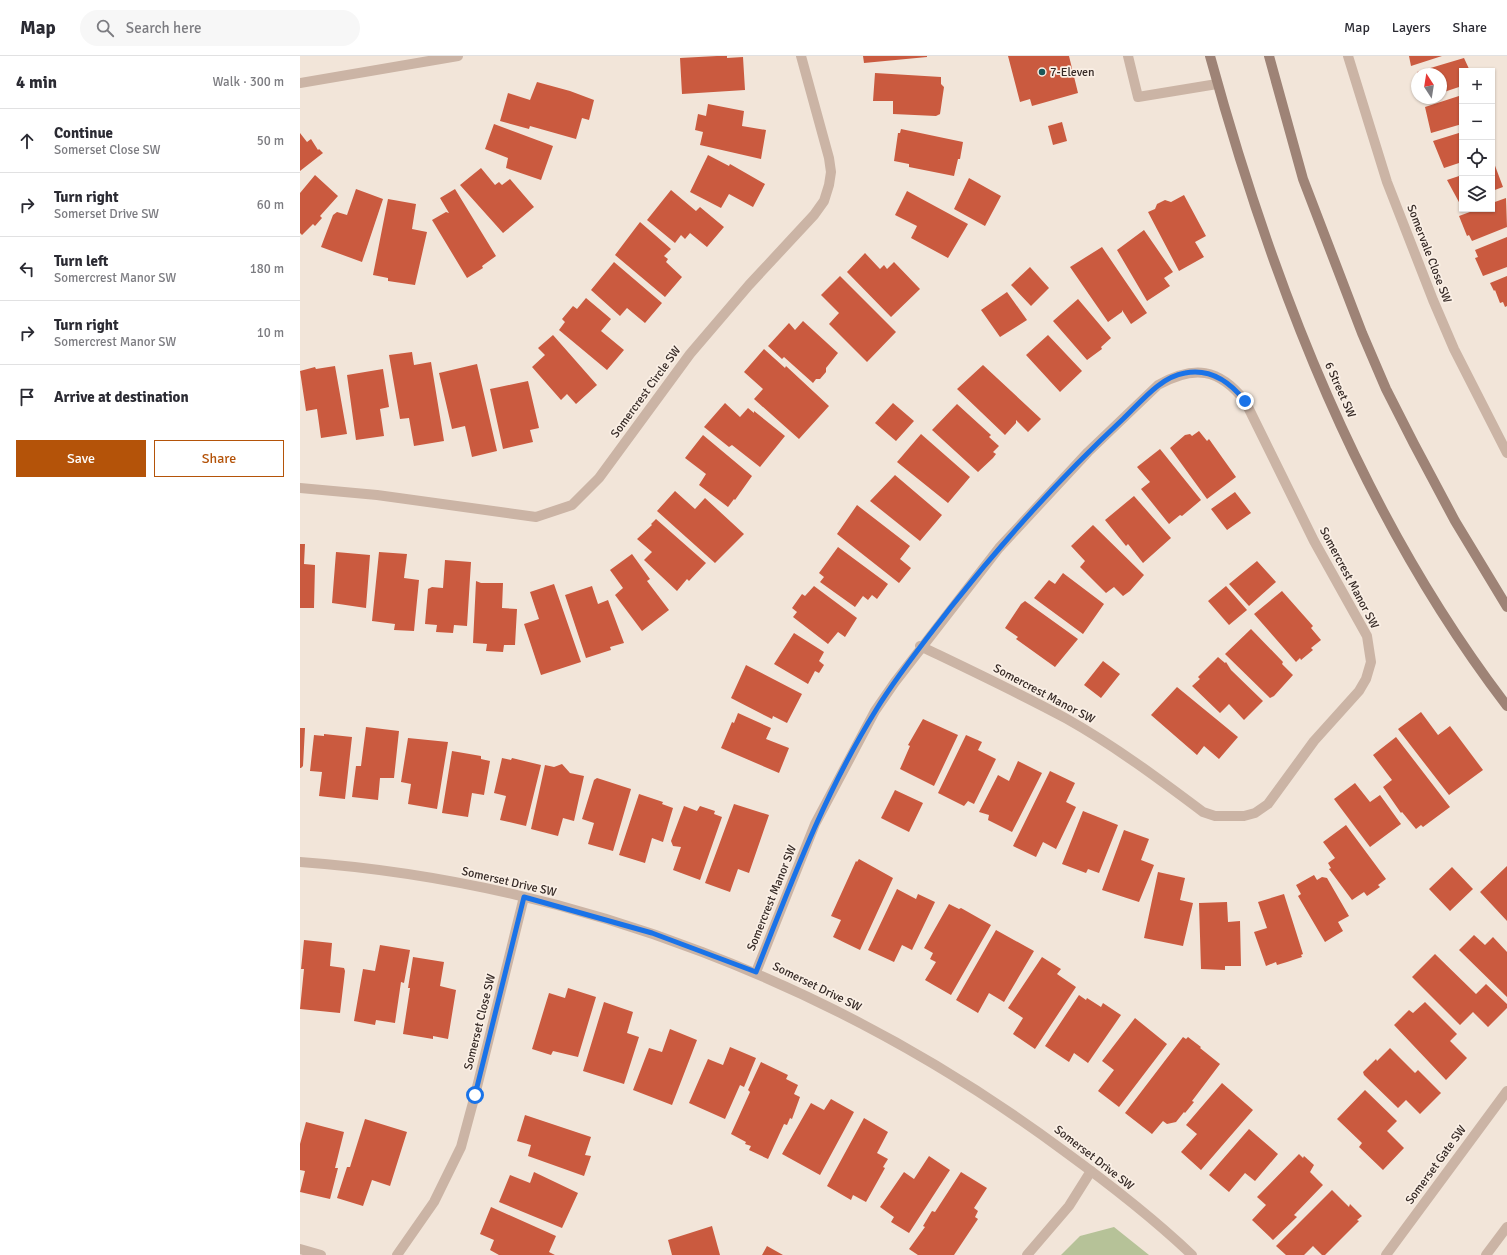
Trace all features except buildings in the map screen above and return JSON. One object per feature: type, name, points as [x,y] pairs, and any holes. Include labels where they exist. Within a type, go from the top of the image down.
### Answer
[{"type":"main road","name":"6 Street SW","points":[[1210,56],[1217,84],[1274,265],[1300,332],[1340,423],[1402,546],[1480,671],[1507,706]]},
{"type":"main road","points":[[1269,56],[1303,179],[1362,333],[1386,389],[1455,520],[1507,607]]},
{"type":"street","points":[[300,83],[458,56]]},
{"type":"street","name":"Somercrest Circle SW","points":[[300,488],[377,495],[536,517],[572,505],[598,478],[690,354],[749,285],[814,215],[824,201],[831,172],[830,158],[801,56]]},
{"type":"street","points":[[1128,56],[1138,97],[1217,84]]},
{"type":"street","name":"Somervale Close SW","points":[[1348,56],[1387,182],[1433,300],[1454,349],[1507,453]]},
{"type":"street","name":"Somercrest Manor SW","points":[[756,972],[815,824],[875,711],[920,646],[998,548],[1088,452],[1158,385],[1185,373],[1201,373],[1220,377],[1234,386],[1245,401],[1314,542],[1367,636],[1371,662],[1366,679],[1359,691],[1314,741],[1268,804],[1255,813],[1244,816],[1230,817],[1215,816],[1202,812],[1127,756],[1068,720],[920,646]]},
{"type":"street","name":"Somerset Drive SW","points":[[300,862],[387,871],[478,887],[524,897],[652,933],[756,972],[840,1011],[951,1073],[1023,1120],[1091,1171],[1169,1233],[1192,1255]]},
{"type":"street","name":"Somerset Close SW","points":[[397,1255],[434,1202],[461,1147],[524,897]]},
{"type":"street","name":"Somerset Gate SW","points":[[1386,1255],[1507,1091]]},
{"type":"street","points":[[1027,1255],[1068,1206],[1091,1171]]},
{"type":"street","points":[[1486,1255],[1507,1227]]},
{"type":"street","points":[[300,1249],[321,1255]]},
{"type":"green space","points":[[1114,1227],[1149,1255],[1061,1255],[1080,1236]]},
{"type":"place","name":"7-Eleven","points":[[1042,72]]},
{"type":"route","points":[[475,1095],[524,897],[652,933],[756,972],[815,824],[875,711],[920,646],[998,548],[1088,452],[1158,385],[1170,378],[1185,373],[1201,373],[1220,377],[1234,386],[1245,401]]}]
